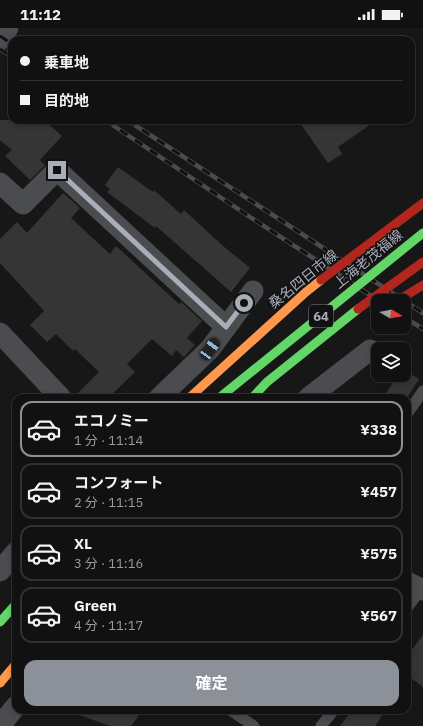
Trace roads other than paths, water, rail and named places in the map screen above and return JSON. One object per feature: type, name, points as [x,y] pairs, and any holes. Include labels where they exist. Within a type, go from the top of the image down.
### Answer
[{"type":"main road","name":"桑名四日市線","points":[[193,394],[306,292],[423,203]]},
{"type":"main road","name":"上海老茂福線","points":[[224,394],[423,233]]},
{"type":"main road","points":[[256,394],[267,382],[358,309],[423,262]]},
{"type":"main road","points":[[408,294],[423,285]]},
{"type":"main road","points":[[358,309],[371,308]]},
{"type":"main road","points":[[0,622],[12,608]]},
{"type":"main road","points":[[0,682],[12,668]]},
{"type":"street","points":[[0,40],[8,28]]},
{"type":"street","points":[[0,183],[23,204],[57,170],[226,327]]},
{"type":"street","points":[[163,394],[210,349],[253,291]]},
{"type":"street","points":[[0,333],[57,394]]},
{"type":"street","points":[[210,349],[257,394]]},
{"type":"street","points":[[313,394],[370,350]]},
{"type":"street","points":[[0,571],[12,557]]},
{"type":"street","points":[[0,726],[12,711]]},
{"type":"lane","points":[[411,408],[423,391]]},
{"type":"lane","points":[[411,600],[417,587]]},
{"type":"lane","points":[[236,714],[254,726]]},
{"type":"lane","points":[[321,726],[331,714]]},
{"type":"railway","points":[[0,36],[8,41]]},
{"type":"railway","points":[[0,49],[8,54]]},
{"type":"railway","points":[[111,124],[371,296]]},
{"type":"railway","points":[[133,124],[423,313]]},
{"type":"railway","points":[[411,321],[423,329]]}]
